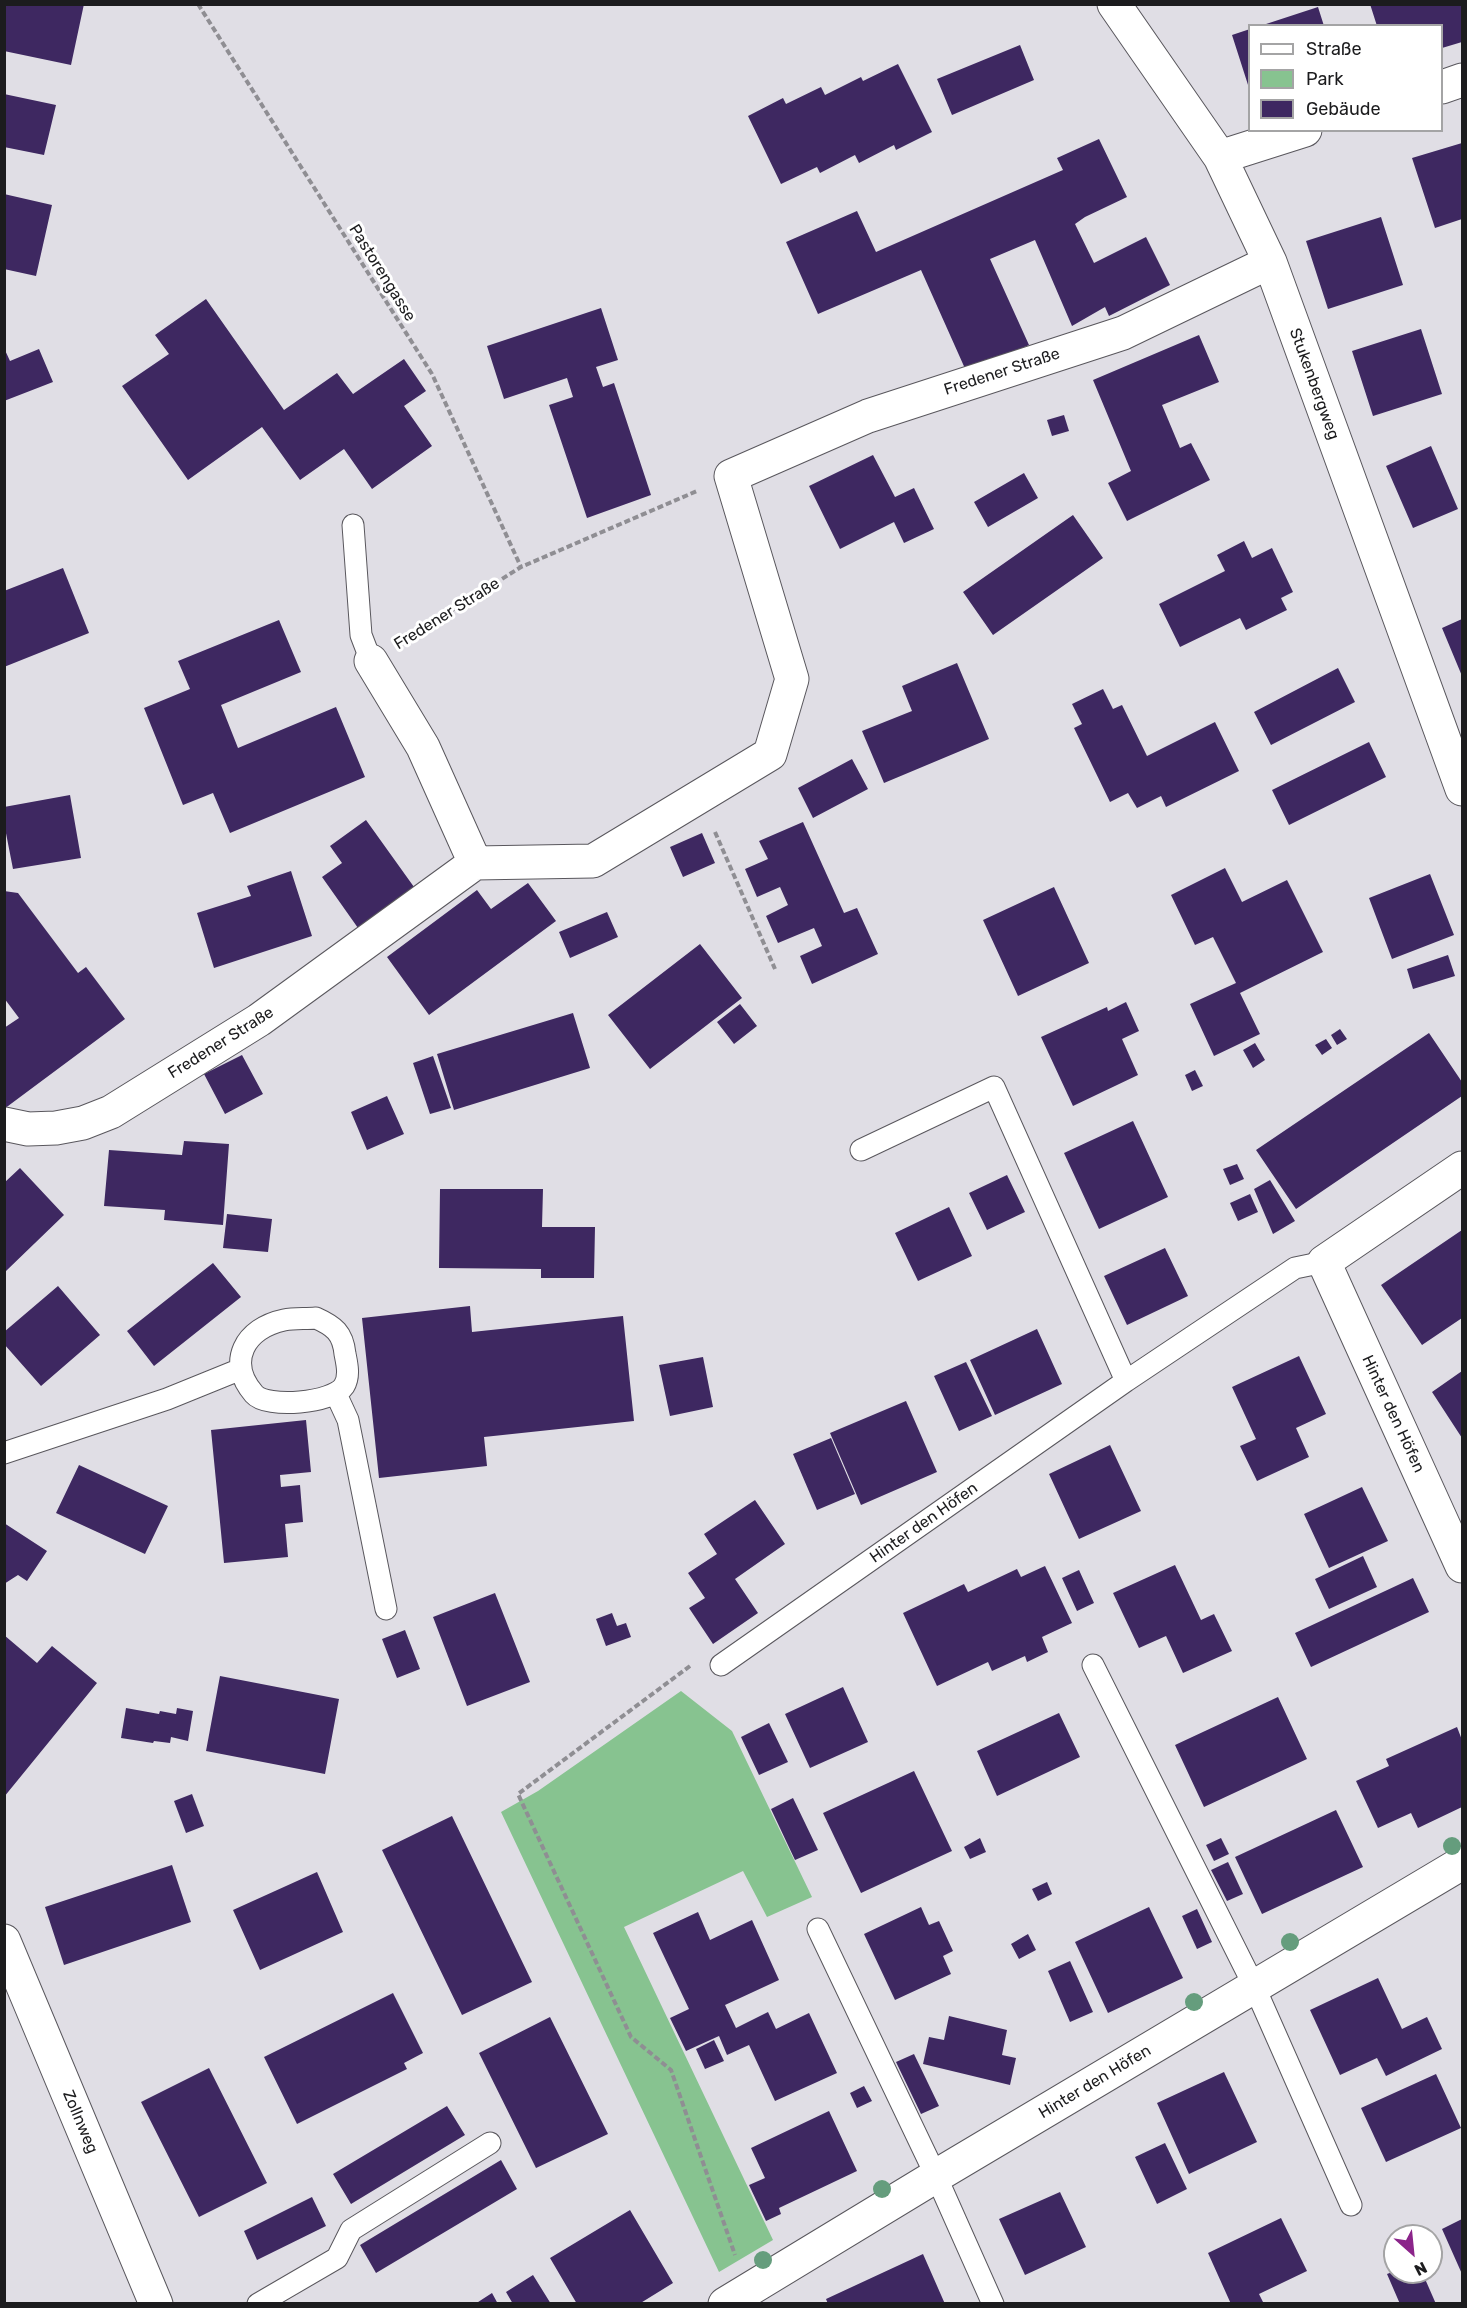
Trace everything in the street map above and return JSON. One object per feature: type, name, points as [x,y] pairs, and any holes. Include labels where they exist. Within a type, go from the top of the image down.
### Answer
[{"type":"street","name":"Stukenbergweg","points":[[1114,4],[1220,157],[1270,262],[1462,789]]},
{"type":"street","points":[[1443,87],[1462,80]]},
{"type":"street","points":[[1220,157],[1299,132]]},
{"type":"street","name":"Fredener Straße","points":[[731,476],[868,416],[1123,333],[1270,262]]},
{"type":"street","points":[[371,662],[423,747],[475,863],[593,861],[770,754],[792,679],[731,476]]},
{"type":"street","name":"Fredener Straße","points":[[4,1124],[28,1129],[56,1128],[83,1123],[111,1112],[259,1020],[475,863]]},
{"type":"street","name":"Hinter den Höfen","points":[[1462,1168],[1324,1262],[1462,1566]]},
{"type":"street","name":"Hinter den Höfen","points":[[736,2297],[1462,1863]]},
{"type":"street","name":"Zollnweg","points":[[4,1941],[156,2304]]},
{"type":"lane","points":[[353,525],[361,635],[371,662]]},
{"type":"lane","points":[[861,1150],[994,1087],[1126,1381]]},
{"type":"lane","name":"Hinter den Höfen","points":[[721,1665],[1126,1381],[1295,1268],[1324,1262]]},
{"type":"lane","points":[[316,1318],[332,1325],[344,1342],[348,1374],[344,1385],[336,1394],[320,1400],[276,1402],[256,1397],[247,1385],[241,1369],[240,1354],[247,1342],[261,1329],[283,1320],[316,1318]]},
{"type":"lane","points":[[4,1453],[167,1398],[241,1369]]},
{"type":"lane","points":[[336,1394],[348,1420],[386,1609]]},
{"type":"lane","points":[[1093,1665],[1255,1988],[1351,2205]]},
{"type":"lane","points":[[818,1929],[936,2176],[993,2304]]},
{"type":"lane","points":[[258,2304],[337,2258],[351,2230],[490,2143]]},
{"type":"path","name":"Pastorengasse","points":[[198,4],[432,374],[521,567]]},
{"type":"path","name":"Fredener Straße","points":[[371,662],[521,567],[731,476]]},
{"type":"path","points":[[700,796],[775,969]]},
{"type":"path","points":[[721,1665],[687,1666],[518,1794],[630,2037],[671,2070],[736,2297]]},
{"type":"green space","points":[[681,1691],[732,1731],[812,1897],[767,1917],[743,1871],[624,1927],[773,2240],[719,2272],[501,1812],[538,1791]]},
{"type":"building","points":[[4,4],[84,4],[71,65],[4,51]]},
{"type":"building","points":[[1370,4],[1462,4],[1462,42],[1443,48],[1443,24],[1376,24]]},
{"type":"building","points":[[1318,7],[1323,24],[1266,24]]},
{"type":"building","points":[[1248,30],[1248,85],[1232,35]]},
{"type":"building","points":[[1020,45],[1034,80],[952,115],[937,79]]},
{"type":"building","points":[[898,64],[932,132],[896,150],[894,145],[859,163],[855,155],[820,173],[817,167],[781,184],[748,116],[783,98],[786,104],[821,87],[825,95],[861,77],[863,81]]},
{"type":"building","points":[[4,94],[56,105],[44,155],[4,147]]},
{"type":"building","points":[[1099,139],[1127,197],[1075,224],[1094,263],[1146,237],[1170,285],[1109,316],[1105,307],[1072,326],[1035,240],[990,259],[1029,345],[967,373],[921,270],[818,314],[786,242],[857,211],[876,252],[1063,170],[1057,158]]},
{"type":"building","points":[[1462,143],[1462,219],[1435,228],[1412,158]]},
{"type":"building","points":[[4,194],[52,205],[36,276],[4,269]]},
{"type":"building","points":[[1381,217],[1403,285],[1328,309],[1306,241]]},
{"type":"building","points":[[206,299],[284,410],[337,373],[353,394],[404,359],[426,391],[404,406],[432,446],[372,489],[344,449],[300,480],[262,427],[188,480],[122,386],[169,354],[155,335]]},
{"type":"building","points":[[601,308],[618,360],[596,367],[603,387],[614,383],[651,495],[587,518],[549,405],[573,397],[567,378],[504,399],[487,346]]},
{"type":"building","points":[[1421,329],[1442,394],[1373,416],[1352,351]]},
{"type":"building","points":[[1199,335],[1219,382],[1162,405],[1180,448],[1191,443],[1210,480],[1127,521],[1108,483],[1131,471],[1093,380]]},
{"type":"building","points":[[4,348],[10,361],[39,349],[53,382],[4,401]]},
{"type":"building","points":[[1064,415],[1069,431],[1052,436],[1047,420]]},
{"type":"building","points":[[1431,446],[1458,509],[1413,528],[1386,466]]},
{"type":"building","points":[[873,455],[895,497],[914,488],[934,529],[904,543],[894,522],[840,549],[809,486]]},
{"type":"building","points":[[1024,473],[1038,498],[988,527],[974,502]]},
{"type":"building","points":[[1073,515],[1103,558],[993,635],[963,592]]},
{"type":"building","points":[[1244,541],[1252,558],[1272,548],[1293,592],[1281,598],[1287,610],[1246,630],[1240,618],[1180,647],[1159,604],[1225,571],[1217,555]]},
{"type":"building","points":[[63,568],[89,633],[4,667],[4,591]]},
{"type":"building","points":[[1462,619],[1462,676],[1442,628]]},
{"type":"building","points":[[279,620],[301,672],[221,705],[238,748],[336,707],[365,777],[230,833],[213,793],[183,805],[144,708],[190,689],[178,661]]},
{"type":"building","points":[[957,663],[989,739],[884,783],[862,731],[912,711],[902,686]]},
{"type":"building","points":[[1338,668],[1355,702],[1271,745],[1254,712]]},
{"type":"building","points":[[1103,689],[1113,709],[1122,705],[1147,756],[1215,722],[1239,771],[1166,807],[1161,796],[1137,808],[1128,793],[1110,802],[1074,728],[1082,724],[1072,704]]},
{"type":"building","points":[[1369,742],[1386,777],[1289,825],[1272,790]]},
{"type":"building","points":[[852,759],[868,789],[813,818],[798,788]]},
{"type":"building","points":[[70,795],[81,858],[13,869],[4,823],[4,807]]},
{"type":"building","points":[[366,820],[414,887],[358,928],[322,877],[342,863],[330,846]]},
{"type":"building","points":[[803,822],[844,913],[857,908],[878,954],[812,984],[800,956],[822,946],[814,928],[778,943],[766,916],[788,905],[780,887],[757,897],[745,869],[768,859],[759,841]]},
{"type":"building","points":[[702,833],[715,863],[683,877],[670,847]]},
{"type":"building","points":[[1225,868],[1242,902],[1287,880],[1323,952],[1240,993],[1260,1034],[1214,1056],[1190,1004],[1236,983],[1213,937],[1195,945],[1171,895]]},
{"type":"building","points":[[291,871],[312,936],[214,968],[197,913],[251,896],[247,886]]},
{"type":"building","points":[[1430,874],[1454,935],[1392,959],[1369,898]]},
{"type":"building","points":[[528,883],[556,921],[429,1015],[387,957],[477,890],[491,909]]},
{"type":"building","points":[[1054,887],[1089,963],[1018,996],[983,920]]},
{"type":"building","points":[[4,891],[18,893],[78,973],[86,967],[125,1019],[4,1109],[4,1028],[19,1018],[4,998]]},
{"type":"building","points":[[607,912],[618,937],[570,958],[559,932]]},
{"type":"building","points":[[700,944],[742,998],[650,1069],[608,1015]]},
{"type":"building","points":[[1448,955],[1455,976],[1413,989],[1407,969]]},
{"type":"building","points":[[1126,1002],[1139,1031],[1122,1039],[1138,1075],[1073,1106],[1041,1037],[1107,1007],[1108,1011]]},
{"type":"building","points":[[740,1004],[757,1026],[734,1044],[717,1022]]},
{"type":"building","points":[[573,1013],[590,1068],[454,1110],[437,1054]]},
{"type":"building","points":[[1340,1029],[1347,1039],[1337,1045],[1331,1035]]},
{"type":"building","points":[[1429,1033],[1462,1082],[1462,1096],[1296,1209],[1256,1150]]},
{"type":"building","points":[[1326,1039],[1332,1048],[1322,1055],[1315,1045]]},
{"type":"building","points":[[1255,1043],[1265,1060],[1253,1068],[1243,1050]]},
{"type":"building","points":[[242,1055],[263,1094],[225,1114],[204,1074]]},
{"type":"building","points":[[433,1056],[451,1108],[430,1114],[413,1063]]},
{"type":"building","points":[[1195,1070],[1203,1086],[1192,1091],[1185,1075]]},
{"type":"building","points":[[387,1096],[404,1134],[367,1150],[351,1112]]},
{"type":"building","points":[[1133,1121],[1168,1197],[1099,1229],[1064,1153]]},
{"type":"building","points":[[184,1141],[229,1144],[223,1225],[164,1220],[165,1210],[104,1206],[109,1150],[182,1155]]},
{"type":"building","points":[[1237,1164],[1244,1179],[1230,1185],[1223,1169]]},
{"type":"building","points":[[20,1168],[64,1215],[6,1271],[4,1183]]},
{"type":"building","points":[[1007,1175],[1025,1212],[987,1230],[969,1193]]},
{"type":"building","points":[[1270,1180],[1295,1221],[1273,1234],[1254,1189]]},
{"type":"building","points":[[440,1189],[543,1189],[542,1227],[595,1227],[594,1278],[541,1278],[541,1269],[439,1268]]},
{"type":"building","points":[[1250,1194],[1258,1212],[1238,1221],[1230,1203]]},
{"type":"building","points":[[949,1207],[972,1256],[918,1281],[895,1233]]},
{"type":"building","points":[[227,1214],[272,1219],[268,1252],[223,1248]]},
{"type":"building","points":[[1462,1230],[1462,1318],[1422,1345],[1381,1285]]},
{"type":"building","points":[[1165,1248],[1188,1296],[1127,1325],[1104,1276]]},
{"type":"building","points":[[213,1263],[241,1297],[154,1366],[127,1331]]},
{"type":"building","points":[[58,1286],[100,1335],[41,1386],[4,1344],[4,1332]]},
{"type":"building","points":[[470,1306],[472,1332],[623,1316],[634,1421],[484,1437],[487,1466],[379,1478],[362,1318]]},
{"type":"building","points":[[1037,1329],[1062,1384],[995,1415],[970,1360]]},
{"type":"building","points":[[1299,1356],[1326,1414],[1296,1428],[1309,1457],[1257,1481],[1240,1446],[1256,1439],[1232,1387]]},
{"type":"building","points":[[703,1357],[713,1407],[670,1416],[659,1365]]},
{"type":"building","points":[[966,1362],[992,1416],[959,1431],[934,1376]]},
{"type":"building","points":[[1462,1371],[1462,1438],[1432,1392]]},
{"type":"building","points":[[906,1401],[937,1472],[861,1505],[830,1433]]},
{"type":"building","points":[[306,1420],[311,1472],[280,1475],[281,1487],[300,1485],[303,1522],[285,1524],[288,1557],[224,1563],[211,1430]]},
{"type":"building","points":[[831,1438],[855,1494],[817,1510],[793,1454]]},
{"type":"building","points":[[1110,1445],[1141,1511],[1079,1539],[1049,1474]]},
{"type":"building","points":[[79,1465],[168,1506],[145,1554],[56,1513]]},
{"type":"building","points":[[1362,1487],[1388,1541],[1329,1568],[1304,1514]]},
{"type":"building","points":[[755,1500],[785,1544],[735,1579],[758,1613],[713,1644],[689,1608],[705,1598],[688,1573],[717,1554],[704,1534]]},
{"type":"building","points":[[4,1523],[47,1551],[27,1581],[18,1575],[4,1584]]},
{"type":"building","points":[[1363,1556],[1377,1587],[1329,1609],[1315,1579]]},
{"type":"building","points":[[1175,1565],[1201,1620],[1214,1614],[1232,1651],[1183,1673],[1166,1636],[1139,1648],[1113,1593]]},
{"type":"building","points":[[1045,1566],[1072,1623],[1042,1637],[1048,1652],[1027,1662],[1025,1656],[992,1671],[988,1662],[937,1686],[903,1613],[964,1584],[968,1592],[1017,1569],[1021,1577]]},
{"type":"building","points":[[1079,1570],[1094,1603],[1077,1611],[1062,1578]]},
{"type":"building","points":[[1413,1578],[1429,1612],[1311,1667],[1295,1633]]},
{"type":"building","points":[[495,1593],[530,1682],[467,1706],[433,1617]]},
{"type":"building","points":[[612,1613],[617,1626],[626,1623],[631,1637],[606,1646],[596,1619]]},
{"type":"building","points":[[405,1630],[420,1669],[397,1678],[382,1639]]},
{"type":"building","points":[[4,1635],[37,1663],[52,1646],[97,1683],[4,1797]]},
{"type":"building","points":[[220,1676],[339,1699],[325,1774],[206,1751]]},
{"type":"building","points":[[843,1687],[868,1742],[810,1768],[785,1714]]},
{"type":"building","points":[[1278,1697],[1307,1759],[1204,1807],[1175,1745]]},
{"type":"building","points":[[126,1708],[159,1714],[160,1711],[176,1714],[177,1708],[193,1711],[188,1741],[171,1737],[170,1743],[154,1741],[153,1743],[121,1738]]},
{"type":"building","points":[[1059,1713],[1080,1757],[997,1796],[977,1751]]},
{"type":"building","points":[[769,1723],[788,1762],[759,1775],[741,1737]]},
{"type":"building","points":[[1457,1727],[1462,1740],[1462,1807],[1418,1828],[1411,1813],[1378,1828],[1356,1781],[1389,1766],[1386,1759]]},
{"type":"building","points":[[914,1771],[952,1851],[861,1893],[823,1813]]},
{"type":"building","points":[[192,1794],[204,1826],[186,1833],[174,1801]]},
{"type":"building","points":[[793,1798],[818,1850],[795,1860],[771,1809]]},
{"type":"building","points":[[1336,1810],[1363,1867],[1262,1914],[1235,1857]]},
{"type":"building","points":[[452,1816],[532,1982],[462,2015],[382,1850]]},
{"type":"building","points":[[980,1838],[986,1852],[970,1859],[964,1847]]},
{"type":"building","points":[[1221,1838],[1229,1854],[1214,1861],[1206,1845]]},
{"type":"building","points":[[1228,1862],[1243,1894],[1227,1901],[1211,1870]]},
{"type":"building","points":[[172,1865],[191,1922],[64,1965],[45,1907]]},
{"type":"building","points":[[317,1872],[343,1932],[260,1970],[233,1910]]},
{"type":"building","points":[[1047,1882],[1052,1894],[1038,1901],[1032,1889]]},
{"type":"building","points":[[921,1907],[929,1925],[939,1921],[953,1951],[943,1956],[951,1974],[895,2000],[864,1934]]},
{"type":"building","points":[[1149,1907],[1183,1978],[1108,2013],[1075,1942]]},
{"type":"building","points":[[1197,1909],[1212,1942],[1197,1949],[1182,1916]]},
{"type":"building","points":[[698,1912],[710,1940],[752,1920],[779,1980],[725,2005],[736,2028],[768,2012],[776,2029],[809,2013],[837,2073],[775,2101],[749,2045],[727,2055],[719,2036],[686,2051],[670,2018],[689,2009],[653,1933]]},
{"type":"building","points":[[1028,1934],[1036,1950],[1019,1959],[1011,1944]]},
{"type":"building","points":[[1070,1961],[1093,2012],[1070,2022],[1048,1971]]},
{"type":"building","points":[[1378,1978],[1402,2029],[1427,2017],[1442,2049],[1386,2076],[1377,2058],[1340,2075],[1310,2010]]},
{"type":"building","points":[[393,1993],[423,2053],[404,2063],[407,2069],[297,2124],[264,2057]]},
{"type":"building","points":[[949,2016],[1007,2030],[1002,2055],[1016,2058],[1010,2085],[923,2064],[929,2037],[944,2040]]},
{"type":"building","points":[[550,2017],[608,2134],[536,2168],[479,2053]]},
{"type":"building","points":[[714,2040],[724,2061],[705,2069],[696,2049]]},
{"type":"building","points":[[914,2054],[939,2106],[921,2114],[896,2062]]},
{"type":"building","points":[[209,2068],[267,2183],[199,2217],[141,2102]]},
{"type":"building","points":[[1224,2072],[1257,2142],[1189,2174],[1157,2103]]},
{"type":"building","points":[[1436,2074],[1461,2128],[1386,2162],[1361,2108]]},
{"type":"building","points":[[864,2086],[872,2101],[857,2108],[850,2093]]},
{"type":"building","points":[[447,2106],[465,2135],[351,2204],[333,2174]]},
{"type":"building","points":[[829,2111],[857,2171],[779,2208],[781,2214],[766,2221],[749,2185],[765,2178],[751,2148]]},
{"type":"building","points":[[1165,2143],[1187,2189],[1157,2204],[1135,2157]]},
{"type":"building","points":[[501,2160],[517,2189],[376,2273],[360,2245]]},
{"type":"building","points":[[1060,2192],[1086,2247],[1025,2275],[999,2219]]},
{"type":"building","points":[[312,2197],[326,2226],[257,2260],[244,2231]]},
{"type":"building","points":[[630,2210],[673,2283],[639,2304],[577,2304],[550,2258]]},
{"type":"building","points":[[1281,2218],[1307,2271],[1259,2294],[1264,2304],[1231,2304],[1208,2253]]},
{"type":"building","points":[[1462,2219],[1462,2274],[1443,2231],[1443,2228]]},
{"type":"building","points":[[923,2254],[945,2304],[828,2304],[826,2299]]},
{"type":"building","points":[[533,2275],[551,2304],[513,2304],[506,2292]]},
{"type":"building","points":[[1391,2284],[1427,2284],[1436,2304],[1400,2304]]},
{"type":"building","points":[[492,2293],[498,2304],[475,2304]]}]
